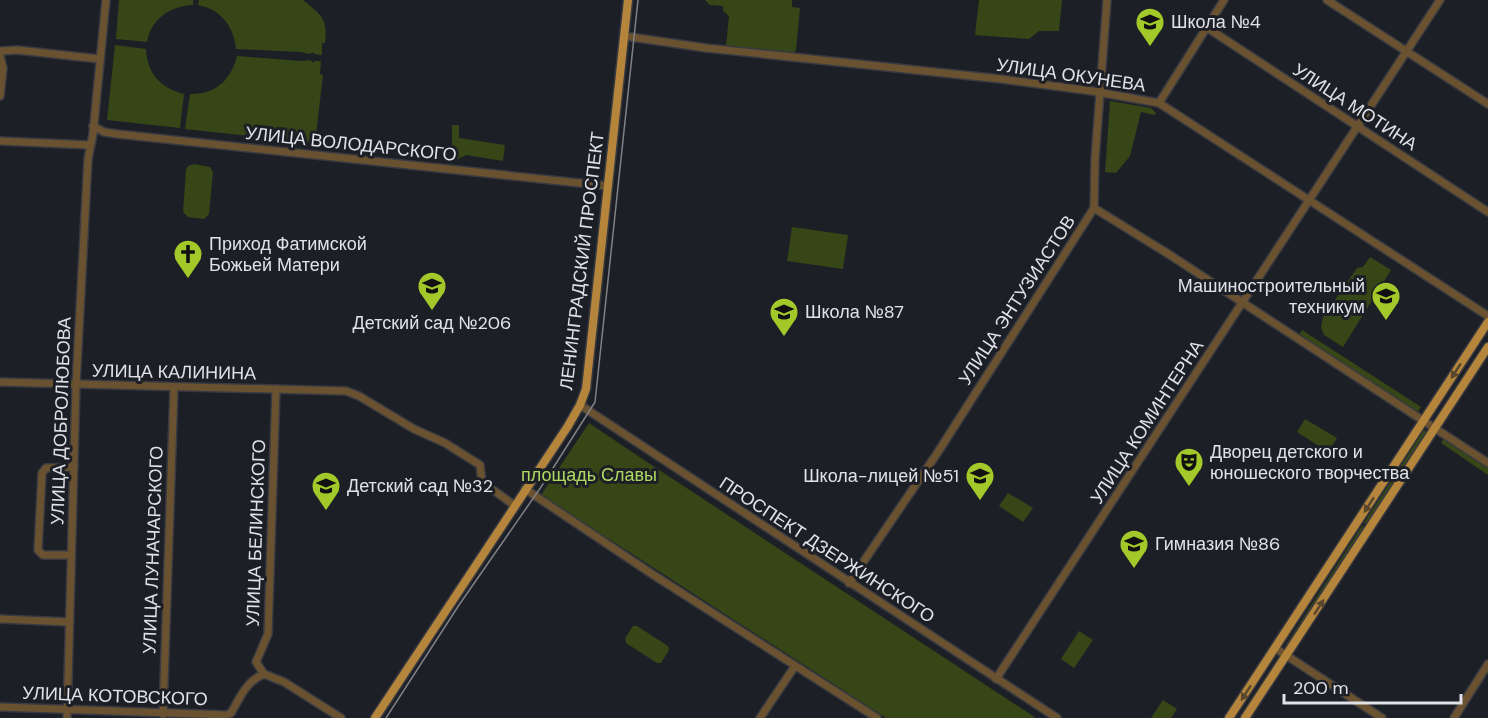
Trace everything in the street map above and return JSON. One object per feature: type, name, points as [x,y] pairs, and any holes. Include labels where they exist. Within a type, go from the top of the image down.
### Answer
[{"type":"main road","name":"ЛЕНИНГРАДСКИЙ ПРОСПЕКТ","points":[[375,718],[580,405],[586,389],[628,0]]},
{"type":"main road","points":[[1229,718],[1488,322]]},
{"type":"main road","points":[[1245,718],[1488,347]]},
{"type":"street","name":"УЛИЦА ДОБРОЛЮБОВА","points":[[66,718],[76,385],[90,145],[106,0]]},
{"type":"street","name":"УЛИЦА ЭНТУЗИАСТОВ","points":[[849,583],[938,452],[1094,208],[1095,159],[1102,93],[1107,0]]},
{"type":"street","points":[[1159,103],[1224,0]]},
{"type":"street","points":[[1327,0],[1488,104]]},
{"type":"street","name":"УЛИЦА КОМИНТЕРНА","points":[[996,679],[1440,0]]},
{"type":"street","name":"УЛИЦА МОТИНА","points":[[1206,27],[1488,212]]},
{"type":"street","name":"УЛИЦА ОКУНЕВА","points":[[624,36],[706,48],[968,75],[1159,103],[1488,316]]},
{"type":"street","points":[[0,51],[17,50],[100,59]]},
{"type":"street","points":[[0,56],[3,68],[0,96]]},
{"type":"street","name":"УЛИЦА ВОЛОДАРСКОГО","points":[[93,126],[104,132],[117,134],[608,186]]},
{"type":"street","points":[[0,141],[90,145]]},
{"type":"street","points":[[1094,208],[1488,463]]},
{"type":"street","name":"УЛИЦА КАЛИНИНА","points":[[0,382],[276,389]]},
{"type":"street","name":"УЛИЦА ЛУНАЧАРСКОГО","points":[[163,714],[174,388]]},
{"type":"street","points":[[276,389],[346,391],[360,396],[480,465],[482,482],[514,505]]},
{"type":"street","name":"УЛИЦА БЕЛИНСКОГО","points":[[264,674],[256,662],[268,634],[276,389]]},
{"type":"street","name":"ПРОСПЕКТ ДЗЕРЖИНСКОГО","points":[[580,405],[1057,718]]},
{"type":"street","points":[[71,555],[43,555],[38,550],[42,472],[46,468],[74,467]]},
{"type":"street","points":[[525,489],[877,718]]},
{"type":"street","points":[[0,619],[69,622]]},
{"type":"street","points":[[1275,648],[1382,718]]},
{"type":"street","points":[[1454,718],[1488,664]]},
{"type":"street","points":[[760,718],[795,666]]},
{"type":"street","points":[[264,674],[284,682],[341,718]]},
{"type":"street","name":"УЛИЦА КОТОВСКОГО","points":[[0,707],[163,714],[231,713],[248,684],[264,674]]},
{"type":"green space","points":[[119,0],[193,0],[193,5],[177,8],[163,15],[157,20],[147,42],[116,39]]},
{"type":"green space","points":[[199,0],[303,0],[319,14],[324,22],[326,35],[325,43],[322,43],[322,55],[313,52],[310,54],[236,49],[232,33],[225,20],[213,10],[198,5]]},
{"type":"green space","points":[[705,0],[792,0],[792,7],[800,8],[796,50],[793,53],[726,46],[729,16],[723,11],[723,6],[710,5]]},
{"type":"green space","points":[[979,0],[1062,0],[1059,31],[1039,31],[1029,39],[975,35]]},
{"type":"green space","points":[[115,45],[146,49],[149,65],[156,78],[168,88],[184,94],[180,128],[107,120]]},
{"type":"green space","points":[[237,56],[310,60],[313,63],[321,61],[320,74],[323,75],[315,143],[185,129],[190,94],[207,92],[221,84],[231,72]]},
{"type":"green space","points":[[1110,101],[1151,108],[1156,113],[1154,115],[1141,112],[1130,156],[1116,173],[1105,172]]},
{"type":"green space","points":[[452,125],[459,125],[459,138],[505,145],[503,161],[466,155],[456,160],[452,154]]},
{"type":"green space","points":[[194,164],[210,167],[213,172],[209,214],[204,219],[188,217],[183,212],[186,170],[188,166]]},
{"type":"green space","points":[[792,227],[848,235],[843,269],[787,261]]},
{"type":"green space","points":[[1370,257],[1391,270],[1343,347],[1324,335],[1321,327],[1323,317],[1357,268],[1363,267]]},
{"type":"green space","points":[[1302,330],[1421,407],[1418,412],[1299,335]]},
{"type":"green space","points":[[1305,419],[1337,438],[1328,452],[1297,432]]},
{"type":"green space","name":"площадь Славы","points":[[589,423],[1036,718],[886,718],[541,495]]},
{"type":"green space","points":[[1424,430],[1429,433],[1369,525],[1364,523]]},
{"type":"green space","points":[[1445,437],[1488,466],[1488,475],[1441,443]]},
{"type":"green space","points":[[1008,493],[1033,508],[1023,522],[999,506]]},
{"type":"green space","points":[[1362,526],[1367,528],[1289,649],[1285,646]]},
{"type":"green space","points":[[633,626],[637,626],[668,646],[669,650],[661,663],[657,663],[626,643],[625,638]]},
{"type":"green space","points":[[1079,631],[1093,640],[1074,668],[1061,659]]},
{"type":"green space","points":[[1163,700],[1177,709],[1171,718],[1151,718]]},
{"type":"tram line","points":[[386,718],[459,605],[541,487],[595,402],[638,0]]},
{"type":"place","name":"Школа №4","points":[[1150,48]]},
{"type":"place","name":"Приход Фатимской Божьей Матери","points":[[188,280]]},
{"type":"place","name":"Детский сад №206","points":[[432,312]]},
{"type":"place","name":"Машиностроительный техникум","points":[[1386,322]]},
{"type":"place","name":"Школа №87","points":[[784,338]]},
{"type":"place","name":"Дворец детского и юношеского творчества","points":[[1189,488]]},
{"type":"place","name":"Школа-лицей №51","points":[[980,502]]},
{"type":"place","name":"Детский сад №32","points":[[326,512]]},
{"type":"place","name":"Гимназия №86","points":[[1134,570]]}]
